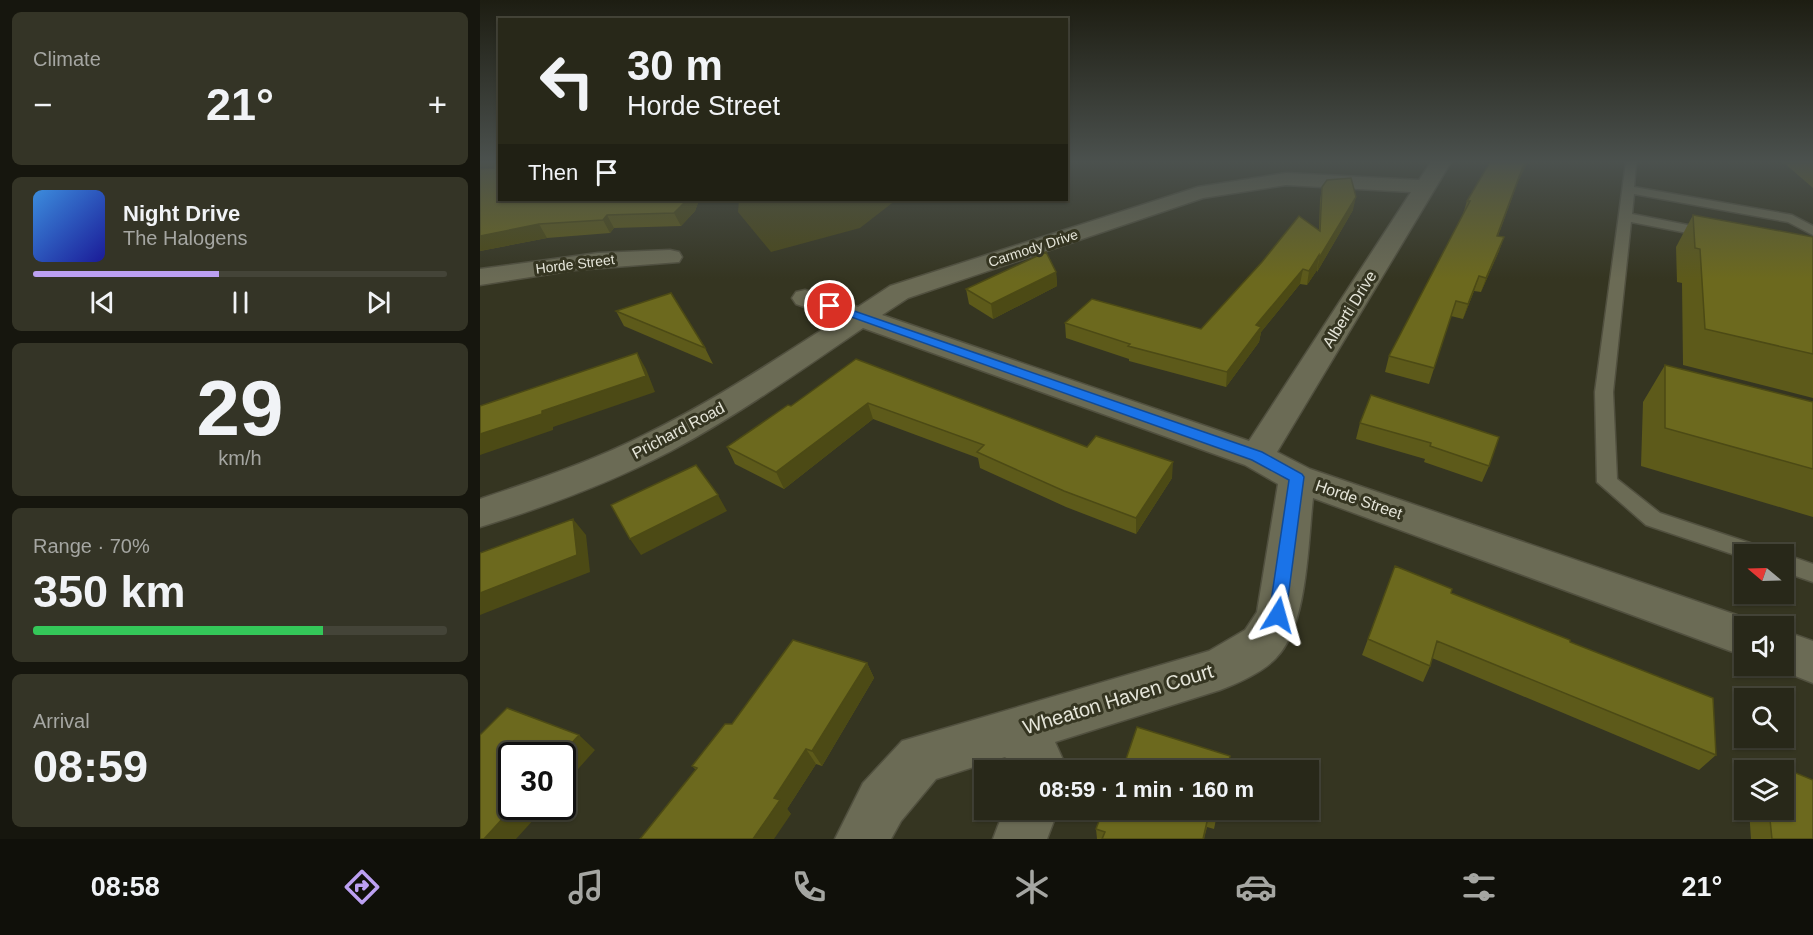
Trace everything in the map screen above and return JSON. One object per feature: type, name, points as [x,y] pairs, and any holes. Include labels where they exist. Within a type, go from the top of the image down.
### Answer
[{"type":"street","name":"Carmody Drive","points":[[860,316],[899,292],[1173,201]]},
{"type":"street","name":"Alberti Drive","points":[[1257,456],[1416,201]]},
{"type":"street","name":"Horde Street","points":[[480,277],[634,256],[670,257]]},
{"type":"street","name":"Horde Street","points":[[805,298],[1257,456],[1297,477],[1734,633]]},
{"type":"street","name":"Prichard Road","points":[[480,513],[558,487],[658,443],[741,396],[860,316]]},
{"type":"street","name":"Wheaton Haven Court","points":[[862,839],[882,802],[920,759],[1220,669],[1261,644],[1278,615],[1297,477]]},
{"type":"street","points":[[1794,655],[1813,662]]},
{"type":"street","name":"Wheaton Haven Court","points":[[1011,732],[1031,746],[1037,760]]},
{"type":"street","points":[[1020,839],[1027,820]]},
{"type":"lane","points":[[1629,201],[1604,392],[1607,482],[1653,519],[1734,546]]},
{"type":"lane","points":[[1692,201],[1792,219],[1813,231]]},
{"type":"lane","points":[[1627,217],[1721,235]]},
{"type":"lane","points":[[1794,566],[1813,573]]},
{"type":"shaded area","points":[[739,201],[895,201],[860,228],[771,252],[738,212]]},
{"type":"building","points":[[480,201],[686,201],[674,213],[607,215],[603,220],[539,224],[480,236]]},
{"type":"building","points":[[1321,201],[1353,201],[1319,258],[1319,255],[1309,271],[1303,269],[1256,325],[1261,327],[1227,372],[1128,346],[1130,344],[1065,323],[1092,299],[1201,329],[1262,262],[1299,216],[1320,231]]},
{"type":"building","points":[[1470,201],[1510,201],[1497,236],[1504,237],[1486,278],[1479,276],[1468,304],[1456,301],[1434,368],[1389,356]]},
{"type":"building","points":[[1693,215],[1813,237],[1813,354],[1705,329],[1700,249],[1695,248]]},
{"type":"building","points":[[1046,252],[1056,272],[991,304],[966,289]]},
{"type":"building","points":[[671,293],[705,348],[616,311]]},
{"type":"building","points":[[637,353],[646,376],[480,434],[480,406]]},
{"type":"building","points":[[856,359],[1087,447],[1096,436],[1173,462],[1136,518],[1064,491],[977,452],[984,445],[868,403],[776,472],[727,447],[788,405],[791,406]]},
{"type":"building","points":[[1665,365],[1813,402],[1813,469],[1665,428]]},
{"type":"building","points":[[1371,395],[1499,437],[1489,466],[1430,446],[1431,443],[1360,423]]},
{"type":"building","points":[[696,465],[718,495],[630,539],[611,505]]},
{"type":"building","points":[[573,519],[577,555],[480,593],[480,553]]},
{"type":"building","points":[[1395,566],[1452,589],[1451,593],[1713,698],[1716,755],[1437,641],[1430,666],[1368,639]]},
{"type":"building","points":[[793,640],[867,663],[812,751],[806,749],[774,798],[780,800],[753,839],[640,839],[697,768],[692,766],[725,724],[732,724]]},
{"type":"building","points":[[507,708],[579,735],[573,742],[498,742],[498,820],[501,820],[484,839],[480,839],[480,735]]},
{"type":"building","points":[[1137,727],[1230,756],[1229,760],[1126,760]]},
{"type":"building","points":[[1794,772],[1813,780],[1813,839],[1772,839],[1770,820],[1794,820]]},
{"type":"building","points":[[1099,820],[1207,820],[1203,839],[1102,839],[1105,832],[1096,829]]},
{"type":"route","points":[[830,306],[1257,456],[1297,477],[1278,615]]}]
